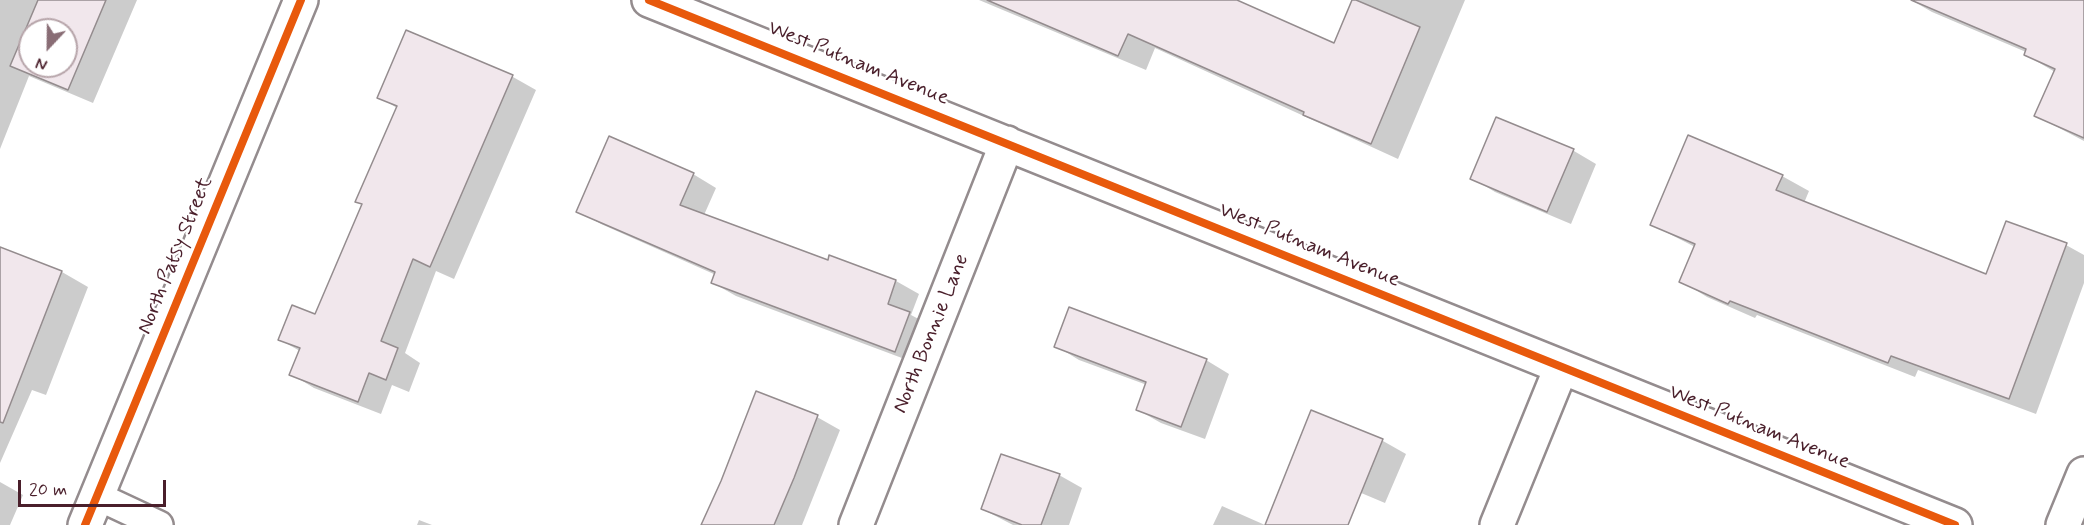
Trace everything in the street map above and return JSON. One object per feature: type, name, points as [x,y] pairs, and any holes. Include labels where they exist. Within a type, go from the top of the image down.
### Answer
[{"type":"street","name":"North Patsy Street","points":[[91,511],[301,0]]},
{"type":"street","name":"West Putnam Avenue","points":[[649,0],[1955,525]]},
{"type":"street","name":"North Bonnie Lane","points":[[856,525],[1007,143]]},
{"type":"street","points":[[1497,525],[1561,368]]},
{"type":"street","points":[[2063,525],[2084,474]]},
{"type":"lane","points":[[91,511],[159,525]]},
{"type":"building","points":[[38,0],[106,0],[78,66],[78,18],[30,18]]},
{"type":"building","points":[[987,0],[1237,0],[1334,43],[1352,0],[1356,0],[1420,27],[1371,144],[1128,34],[1118,56]]},
{"type":"building","points":[[1911,0],[2084,0],[2084,138],[2034,116],[2055,69],[2024,55],[2026,49]]},
{"type":"building","points":[[406,30],[513,75],[430,267],[413,259],[381,341],[398,348],[386,380],[369,373],[358,402],[289,375],[300,348],[278,340],[292,305],[315,314],[362,204],[355,202],[397,106],[377,98]]},
{"type":"building","points":[[18,47],[18,69],[10,66]]},
{"type":"building","points":[[39,78],[73,78],[68,90]]},
{"type":"building","points":[[1496,117],[1574,149],[1547,212],[1470,179]]},
{"type":"building","points":[[1688,135],[1783,175],[1776,190],[1986,274],[2006,221],[2067,243],[2009,399],[1891,356],[1888,363],[1730,301],[1728,304],[1679,282],[1695,244],[1650,225]]},
{"type":"building","points":[[609,136],[694,173],[680,205],[828,260],[829,255],[896,280],[888,304],[910,312],[895,352],[711,283],[715,272],[576,212]]},
{"type":"building","points":[[0,247],[62,271],[3,423],[0,422]]},
{"type":"building","points":[[1069,307],[1207,359],[1181,427],[1136,410],[1146,382],[1054,347]]},
{"type":"building","points":[[756,391],[818,415],[794,478],[774,525],[701,525],[721,481]]},
{"type":"building","points":[[1311,410],[1383,439],[1348,525],[1265,525]]},
{"type":"building","points":[[1001,454],[1060,474],[1041,525],[1022,525],[981,509]]},
{"type":"cycle path","points":[[85,525],[301,0]]},
{"type":"cycle path","points":[[649,0],[1955,525]]}]
